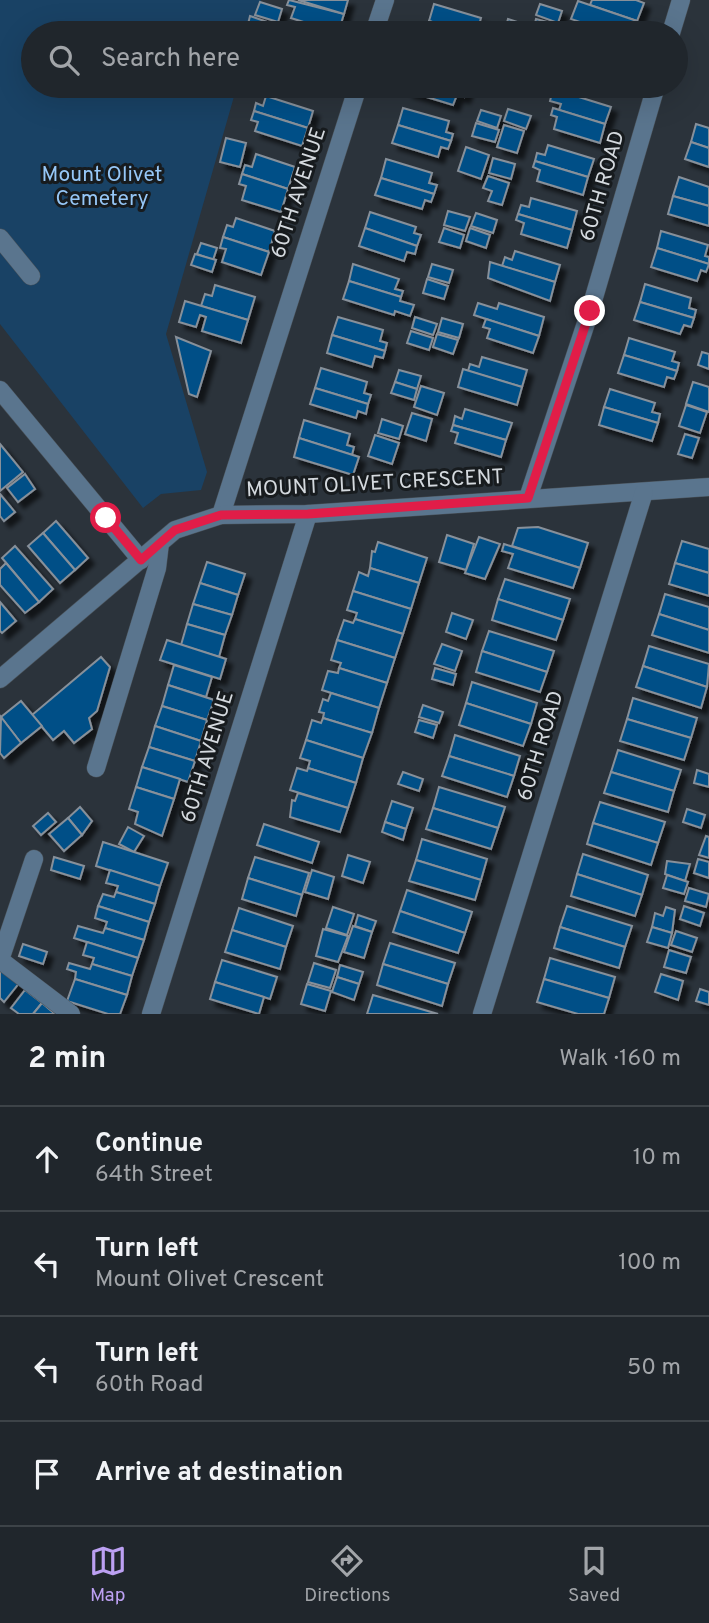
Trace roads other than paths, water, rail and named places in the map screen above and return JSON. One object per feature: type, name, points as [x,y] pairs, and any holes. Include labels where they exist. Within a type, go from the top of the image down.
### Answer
[{"type":"street","points":[[378,21],[385,0]]},
{"type":"street","points":[[675,21],[681,0]]},
{"type":"street","name":"60TH AVENUE","points":[[221,515],[354,98]]},
{"type":"street","name":"60TH ROAD","points":[[528,498],[590,311],[652,98]]},
{"type":"street","points":[[0,239],[31,276]]},
{"type":"street","points":[[0,390],[141,560]]},
{"type":"street","name":"MOUNT OLIVET CRESCENT","points":[[0,679],[175,530],[221,515],[308,514],[709,487]]},
{"type":"street","name":"60TH ROAD","points":[[482,1014],[644,492]]},
{"type":"street","name":"60TH AVENUE","points":[[151,1014],[308,514]]},
{"type":"street","points":[[96,768],[156,568],[160,543]]},
{"type":"street","points":[[34,859],[0,960],[71,1014]]},
{"type":"park label","name":"Mount Olivet Cemetery","points":[[102,187]]}]
